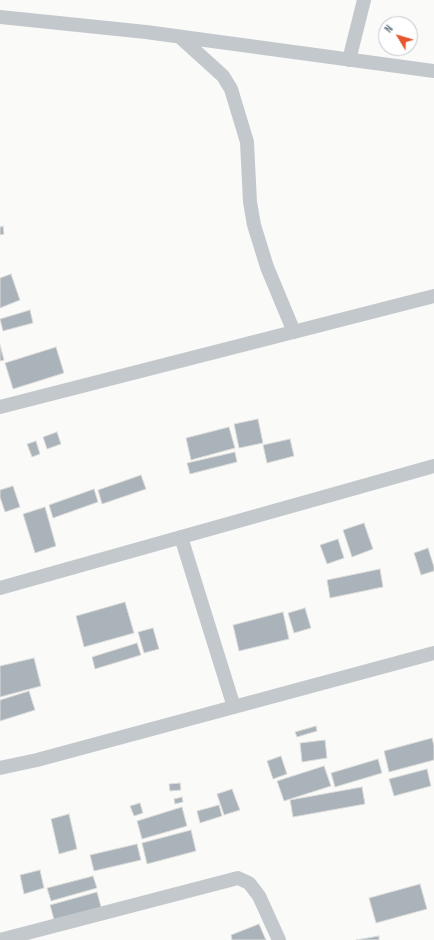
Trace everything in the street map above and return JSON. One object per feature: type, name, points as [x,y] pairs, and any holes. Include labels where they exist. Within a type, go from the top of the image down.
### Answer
[{"type":"street","points":[[349,60],[364,0]]},
{"type":"street","points":[[0,17],[180,37],[434,72]]},
{"type":"street","points":[[180,37],[223,76],[231,89],[247,142],[250,202],[254,225],[267,267],[294,332]]},
{"type":"street","points":[[0,407],[434,296]]},
{"type":"street","points":[[0,588],[434,466]]},
{"type":"street","points":[[181,537],[234,707]]},
{"type":"street","points":[[0,768],[37,760],[434,653]]},
{"type":"street","points":[[0,940],[238,878],[249,883],[259,896],[279,940]]},
{"type":"building","points":[[3,226],[4,234],[0,235],[0,227]]},
{"type":"building","points":[[11,274],[20,300],[0,308],[0,278]]},
{"type":"building","points":[[30,310],[33,323],[3,331],[0,319]]},
{"type":"building","points":[[0,345],[4,360],[0,361]]},
{"type":"building","points":[[56,347],[64,373],[13,389],[5,363]]},
{"type":"building","points":[[258,419],[263,443],[239,448],[234,424]]},
{"type":"building","points":[[229,427],[235,448],[191,460],[186,438]]},
{"type":"building","points":[[57,432],[61,444],[47,449],[43,437]]},
{"type":"building","points":[[290,439],[294,456],[267,463],[263,445]]},
{"type":"building","points":[[36,441],[40,454],[32,457],[27,444]]},
{"type":"building","points":[[235,452],[237,462],[190,474],[187,463]]},
{"type":"building","points":[[141,475],[146,489],[102,504],[98,490]]},
{"type":"building","points":[[13,486],[20,507],[5,512],[0,497],[0,490]]},
{"type":"building","points":[[94,489],[98,502],[53,518],[49,505]]},
{"type":"building","points":[[45,507],[56,546],[35,553],[23,514]]},
{"type":"building","points":[[364,523],[373,549],[352,557],[343,530]]},
{"type":"building","points":[[338,539],[344,558],[327,564],[320,545]]},
{"type":"building","points":[[428,548],[434,571],[421,575],[414,553]]},
{"type":"building","points":[[380,569],[383,587],[330,598],[327,580]]},
{"type":"building","points":[[125,602],[134,633],[84,647],[76,616]]},
{"type":"building","points":[[305,608],[311,628],[294,633],[288,613]]},
{"type":"building","points":[[283,612],[289,639],[239,651],[233,625]]},
{"type":"building","points":[[153,628],[159,649],[144,653],[138,632]]},
{"type":"building","points":[[137,643],[141,655],[95,669],[92,657]]},
{"type":"building","points":[[34,658],[41,686],[0,697],[0,666]]},
{"type":"building","points":[[29,691],[35,710],[0,721],[0,700]]},
{"type":"building","points":[[316,726],[317,731],[297,737],[295,732]]},
{"type":"building","points":[[432,738],[434,746],[434,760],[389,772],[384,751]]},
{"type":"building","points":[[325,740],[327,758],[302,762],[300,743]]},
{"type":"building","points":[[281,756],[287,774],[273,779],[267,761]]},
{"type":"building","points":[[378,759],[382,773],[335,787],[331,773]]},
{"type":"building","points":[[324,766],[331,786],[284,801],[277,781]]},
{"type":"building","points":[[427,769],[431,786],[394,796],[389,779]]},
{"type":"building","points":[[180,783],[181,790],[170,791],[169,784]]},
{"type":"building","points":[[362,787],[365,804],[293,817],[290,800]]},
{"type":"building","points":[[232,789],[240,810],[224,815],[217,794]]},
{"type":"building","points":[[182,797],[183,802],[175,804],[174,799]]},
{"type":"building","points":[[140,803],[143,813],[134,816],[130,806]]},
{"type":"building","points":[[219,805],[222,816],[200,823],[197,811]]},
{"type":"building","points":[[182,807],[187,826],[142,839],[137,821]]},
{"type":"building","points":[[69,814],[77,849],[59,854],[51,819]]},
{"type":"building","points":[[191,830],[196,851],[147,864],[142,843]]},
{"type":"building","points":[[137,844],[141,860],[94,871],[90,855]]},
{"type":"building","points":[[40,870],[44,888],[24,894],[20,875]]},
{"type":"building","points":[[93,876],[97,888],[51,901],[47,888]]},
{"type":"building","points":[[420,884],[427,909],[376,923],[369,898]]},
{"type":"building","points":[[97,892],[103,914],[56,927],[50,905]]},
{"type":"building","points":[[259,924],[266,940],[232,940],[231,935]]},
{"type":"building","points":[[379,936],[379,940],[356,940]]}]
